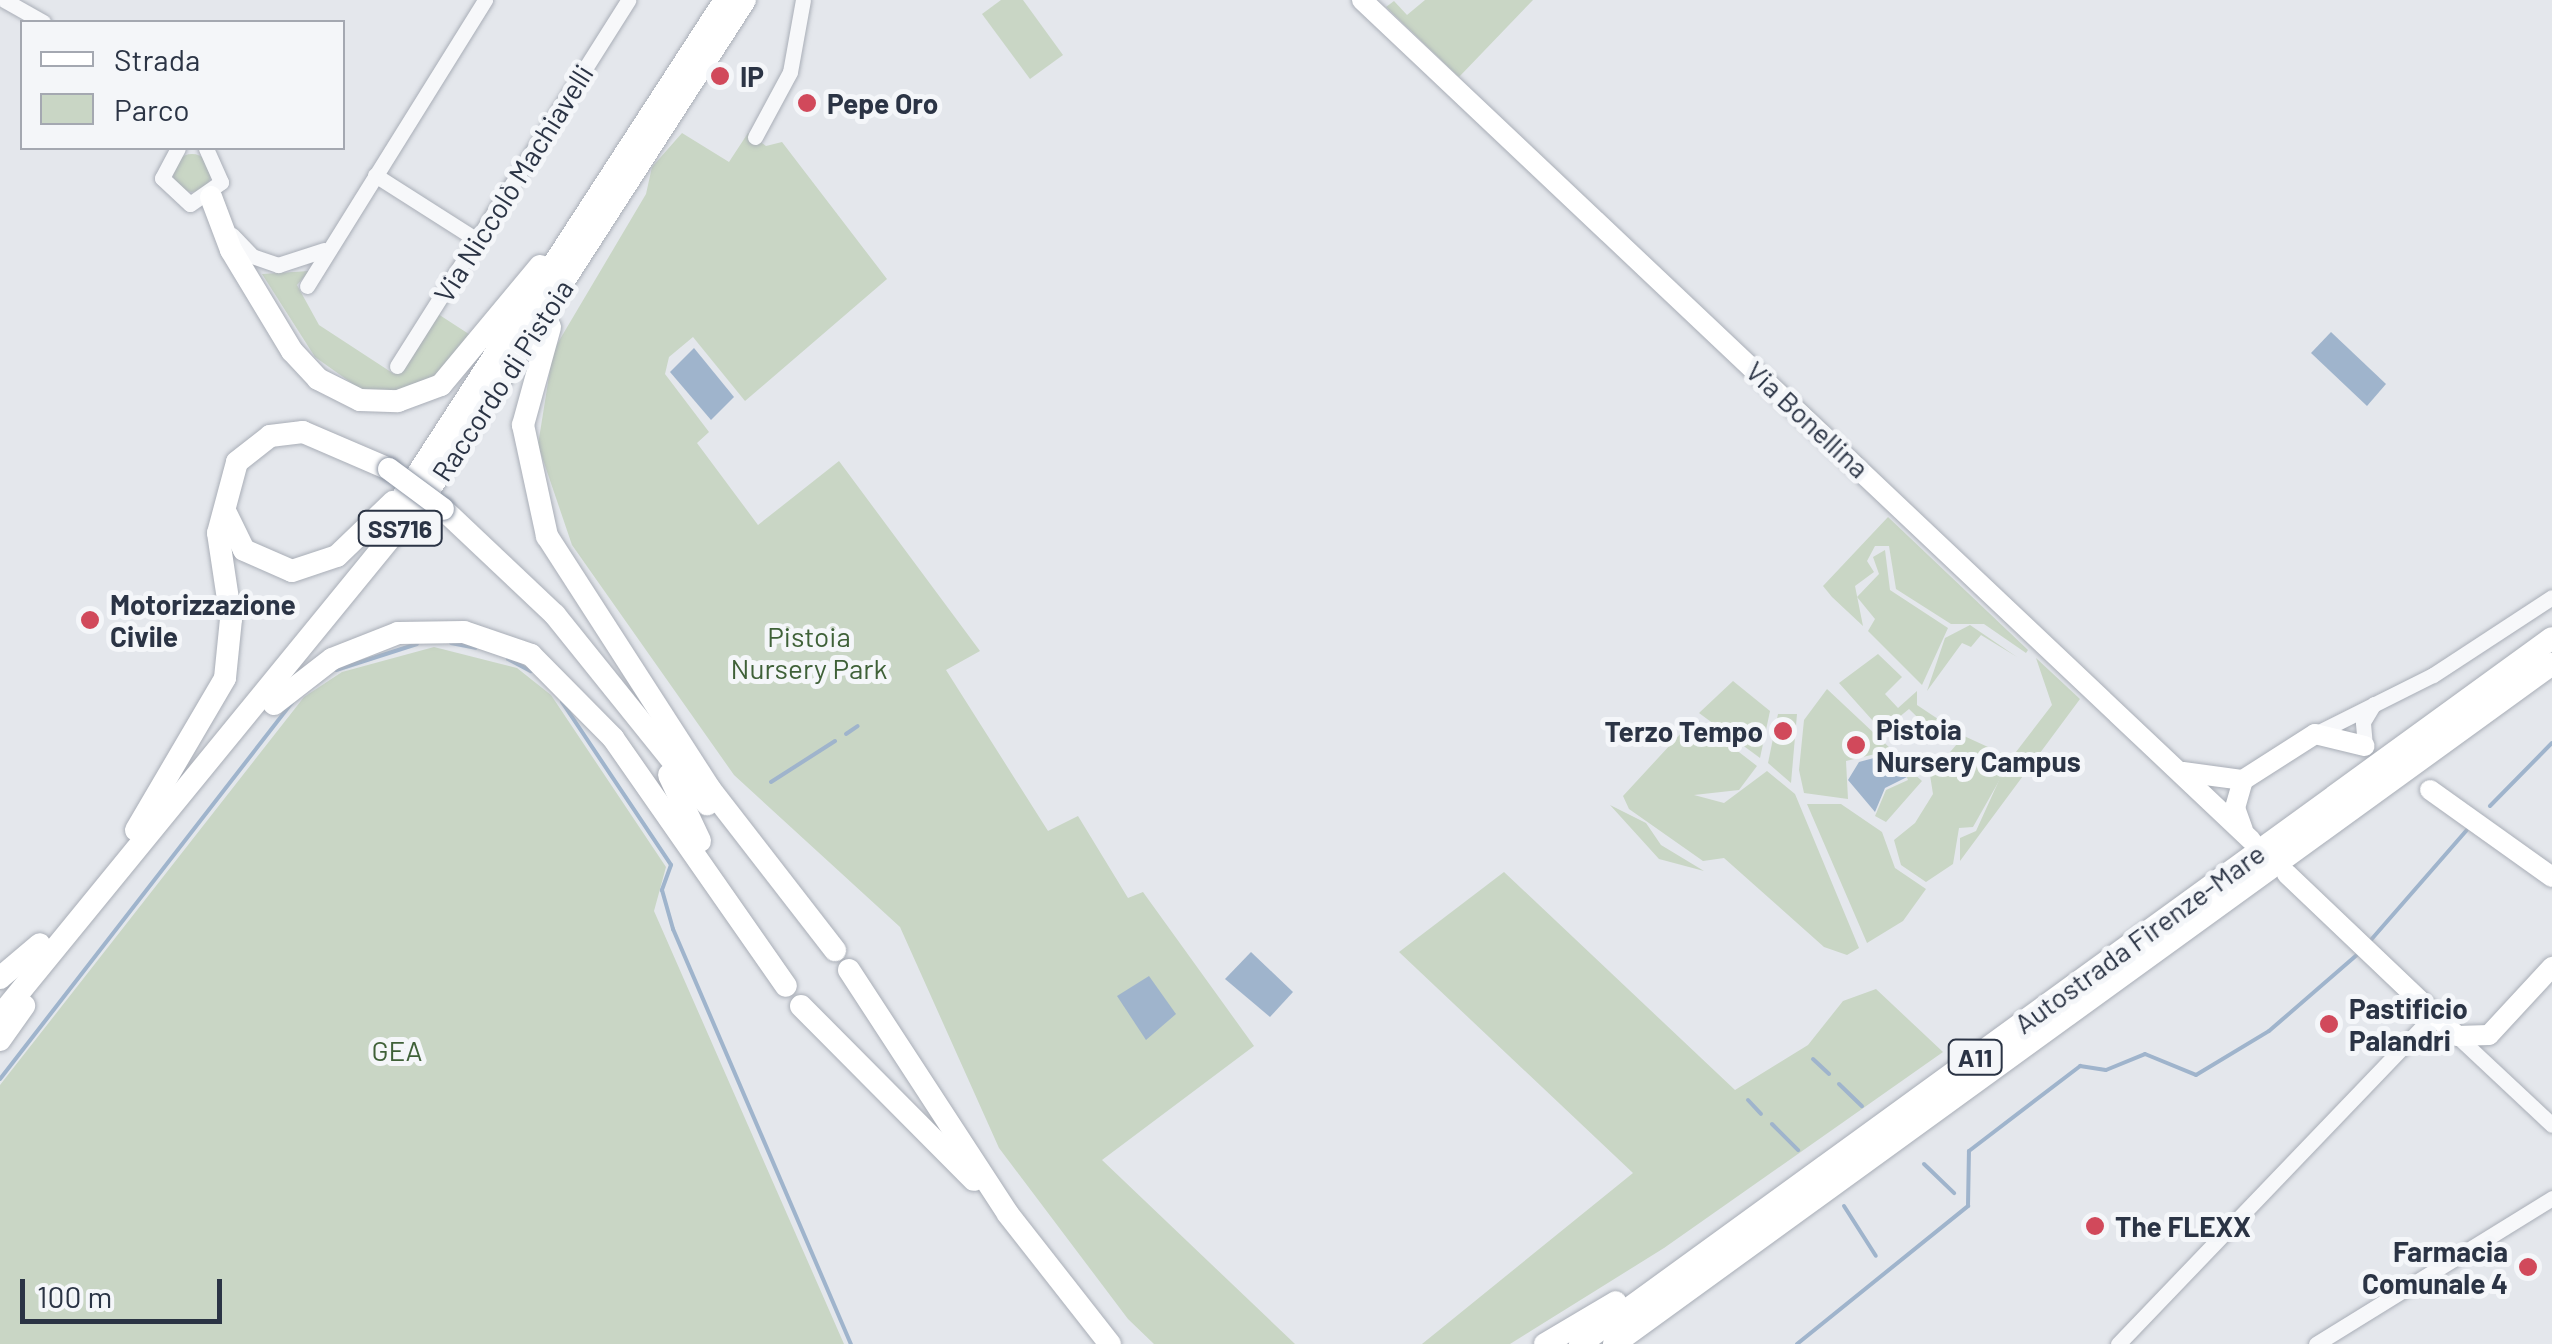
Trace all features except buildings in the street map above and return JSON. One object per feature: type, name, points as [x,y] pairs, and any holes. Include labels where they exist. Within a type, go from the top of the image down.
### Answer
[{"type":"highway","name":"Raccordo di Pistoia","points":[[0,1016],[46,948],[136,830],[431,458],[725,0]]},
{"type":"highway","name":"Raccordo di Pistoia","points":[[0,994],[46,948],[218,753],[428,492],[744,0]]},
{"type":"highway","points":[[214,195],[239,266],[304,365],[333,389],[388,402],[458,371],[631,149]]},
{"type":"highway","points":[[588,247],[528,394],[534,500],[566,572],[759,857]]},
{"type":"highway","points":[[136,830],[225,678],[223,505],[237,462],[280,434],[334,439],[389,469],[443,509],[556,615],[646,733],[759,857],[834,950]]},
{"type":"highway","points":[[223,505],[254,559],[309,569],[360,538],[431,458]]},
{"type":"highway","points":[[218,753],[349,650],[419,630],[485,636],[571,686],[717,882],[786,986]]},
{"type":"highway","name":"Autostrada Firenze-Mare","points":[[1614,1344],[1778,1212],[2552,638]]},
{"type":"highway","name":"Autostrada Firenze-Mare","points":[[1580,1344],[1778,1212],[2552,664]]},
{"type":"highway","points":[[646,733],[717,882]]},
{"type":"highway","points":[[0,978],[46,948]]},
{"type":"highway","points":[[0,1040],[46,948]]},
{"type":"highway","points":[[849,970],[1008,1214],[1110,1344]]},
{"type":"highway","points":[[801,1006],[1008,1214]]},
{"type":"highway","points":[[1546,1344],[1778,1212]]},
{"type":"highway","points":[[1634,1344],[1778,1212]]},
{"type":"highway","points":[[1032,1244],[1100,1344]]},
{"type":"highway","points":[[1032,1244],[1123,1344]]},
{"type":"main road","name":"Via Bonellina","points":[[1362,0],[2249,838],[2235,808],[2243,780]]},
{"type":"main road","points":[[2178,770],[2243,780],[2315,734],[2365,746]]},
{"type":"main road","points":[[2430,790],[2550,870]]},
{"type":"main road","points":[[2287,874],[2458,1036],[2488,1034],[2552,967]]},
{"type":"street","points":[[4,0],[39,20]]},
{"type":"street","points":[[306,286],[485,0]]},
{"type":"street","name":"Via Niccolò Machiavelli","points":[[397,366],[628,0]]},
{"type":"street","points":[[754,137],[790,72],[803,0]]},
{"type":"street","points":[[0,8],[26,14]]},
{"type":"street","points":[[207,150],[222,170],[214,195],[252,256],[296,264],[330,244]]},
{"type":"street","points":[[163,155],[176,200],[214,195]]},
{"type":"street","points":[[374,175],[477,240]]},
{"type":"street","points":[[2315,734],[2552,597]]},
{"type":"street","points":[[2365,746],[2364,716],[2381,698]]},
{"type":"street","points":[[2118,1344],[2434,1014]]},
{"type":"street","points":[[2487,1065],[2488,1034]]},
{"type":"street","points":[[2458,1036],[2552,1125]]},
{"type":"street","points":[[2528,1214],[2552,1184]]},
{"type":"street","points":[[2316,1344],[2552,1198]]},
{"type":"green space","points":[[1001,0],[1023,0],[1063,55],[1030,79],[982,14]]},
{"type":"green space","points":[[1425,0],[1533,0],[1459,77],[1386,7],[1394,1],[1407,15]]},
{"type":"green space","name":"Pistoia Nursery Park","points":[[682,133],[729,162],[748,133],[766,146],[782,142],[887,279],[745,401],[693,337],[669,357],[665,374],[709,432],[697,443],[758,525],[839,461],[980,651],[946,670],[1048,831],[1078,816],[1128,898],[1143,892],[1254,1046],[1102,1160],[1295,1344],[1154,1344],[1128,1319],[999,1148],[900,927],[734,775],[572,545],[538,445],[553,351],[646,194],[652,167]]},
{"type":"green space","points":[[192,154],[206,159],[211,173],[206,187],[192,192],[178,187],[173,173],[178,159]]},
{"type":"green space","points":[[309,271],[297,285],[319,325],[394,374],[438,314],[478,340],[450,370],[400,394],[360,389],[315,357],[262,274]]},
{"type":"green space","points":[[1888,517],[2028,650],[2026,653],[1984,624],[1951,624],[1896,589],[1889,546],[1875,546],[1867,561],[1874,572],[1855,586],[1863,626],[1832,597],[1823,586]]},
{"type":"green space","points":[[1885,550],[1890,590],[1948,628],[1922,685],[1868,631],[1875,619],[1857,597],[1879,574],[1873,557]]},
{"type":"green space","points":[[1970,625],[2017,657],[1981,635],[1971,647],[1962,643],[1927,691],[1945,638]]},
{"type":"green space","name":"GEA","points":[[434,647],[517,668],[551,695],[666,867],[654,911],[844,1344],[0,1344],[0,1085],[304,697],[342,672]]},
{"type":"green space","points":[[1878,654],[1902,677],[1885,694],[1898,708],[1917,691],[1917,705],[1959,733],[1945,744],[1909,709],[1882,731],[1839,683]]},
{"type":"green space","points":[[2036,658],[2080,699],[1960,861],[1960,838],[1976,831],[2006,765],[2052,705]]},
{"type":"green space","points":[[1733,681],[1770,711],[1760,758],[1699,713]]},
{"type":"green space","points":[[1827,689],[1892,750],[1846,761],[1848,799],[1804,793],[1799,770],[1804,720]]},
{"type":"green space","points":[[1778,714],[1797,714],[1791,783],[1768,763]]},
{"type":"green space","points":[[1695,718],[1757,766],[1739,790],[1694,795],[1724,803],[1767,771],[1795,794],[1859,948],[1847,955],[1824,947],[1724,858],[1703,861],[1629,809],[1623,796]]},
{"type":"green space","points":[[1964,736],[2012,758],[1973,827],[1959,828],[1953,864],[1926,882],[1901,865],[1894,840],[1915,823],[1933,794],[1930,775]]},
{"type":"green space","points":[[1900,761],[1922,781],[1886,822],[1875,816],[1886,790],[1908,780]]},
{"type":"green space","points":[[1807,804],[1841,804],[1882,832],[1895,868],[1926,889],[1903,921],[1867,943]]},
{"type":"green space","points":[[1610,805],[1646,823],[1661,845],[1704,871],[1659,859]]},
{"type":"green space","points":[[1504,872],[1735,1090],[1808,1045],[1843,1001],[1876,989],[1943,1052],[1664,1248],[1510,1344],[1422,1344],[1633,1173],[1399,952]]},
{"type":"water","points":[[2331,332],[2386,384],[2367,406],[2311,353]]},
{"type":"water","points":[[694,348],[734,397],[711,420],[670,372]]},
{"type":"water","points":[[1885,755],[1907,777],[1885,788],[1875,812],[1848,780],[1859,762]]},
{"type":"water","points":[[1251,952],[1293,992],[1270,1017],[1225,979]]},
{"type":"water","points":[[1149,976],[1176,1014],[1146,1040],[1117,996]]},
{"type":"waterway","points":[[451,643],[476,648]]},
{"type":"waterway","points":[[336,670],[417,644]]},
{"type":"waterway","points":[[508,659],[531,671]]},
{"type":"waterway","points":[[562,702],[671,865],[662,890],[673,929],[851,1344]]},
{"type":"waterway","points":[[0,1079],[292,703]]},
{"type":"waterway","points":[[846,734],[858,726]]},
{"type":"waterway","points":[[771,782],[835,741]]},
{"type":"waterway","points":[[2490,806],[2552,743]]},
{"type":"waterway","points":[[2370,941],[2467,830]]},
{"type":"waterway","points":[[1797,1344],[1968,1206],[1969,1151],[2080,1066],[2106,1070],[2145,1054],[2196,1075],[2269,1031],[2358,954]]},
{"type":"waterway","points":[[1813,1059],[1829,1074]]},
{"type":"waterway","points":[[1839,1084],[1862,1106]]},
{"type":"waterway","points":[[1748,1100],[1761,1114]]},
{"type":"waterway","points":[[1772,1124],[1798,1150]]},
{"type":"waterway","points":[[1924,1164],[1954,1193]]},
{"type":"waterway","points":[[1844,1206],[1876,1256]]},
{"type":"place","name":"IP","points":[[720,76]]},
{"type":"place","name":"Pepe Oro","points":[[807,103]]},
{"type":"place","name":"Motorizzazione Civile","points":[[90,620]]},
{"type":"place","name":"Terzo Tempo","points":[[1783,731]]},
{"type":"place","name":"Pistoia Nursery Campus","points":[[1856,745]]},
{"type":"place","name":"Pastificio Palandri","points":[[2329,1024]]},
{"type":"place","name":"The FLEXX","points":[[2095,1226]]},
{"type":"place","name":"Farmacia Comunale 4","points":[[2528,1267]]}]
